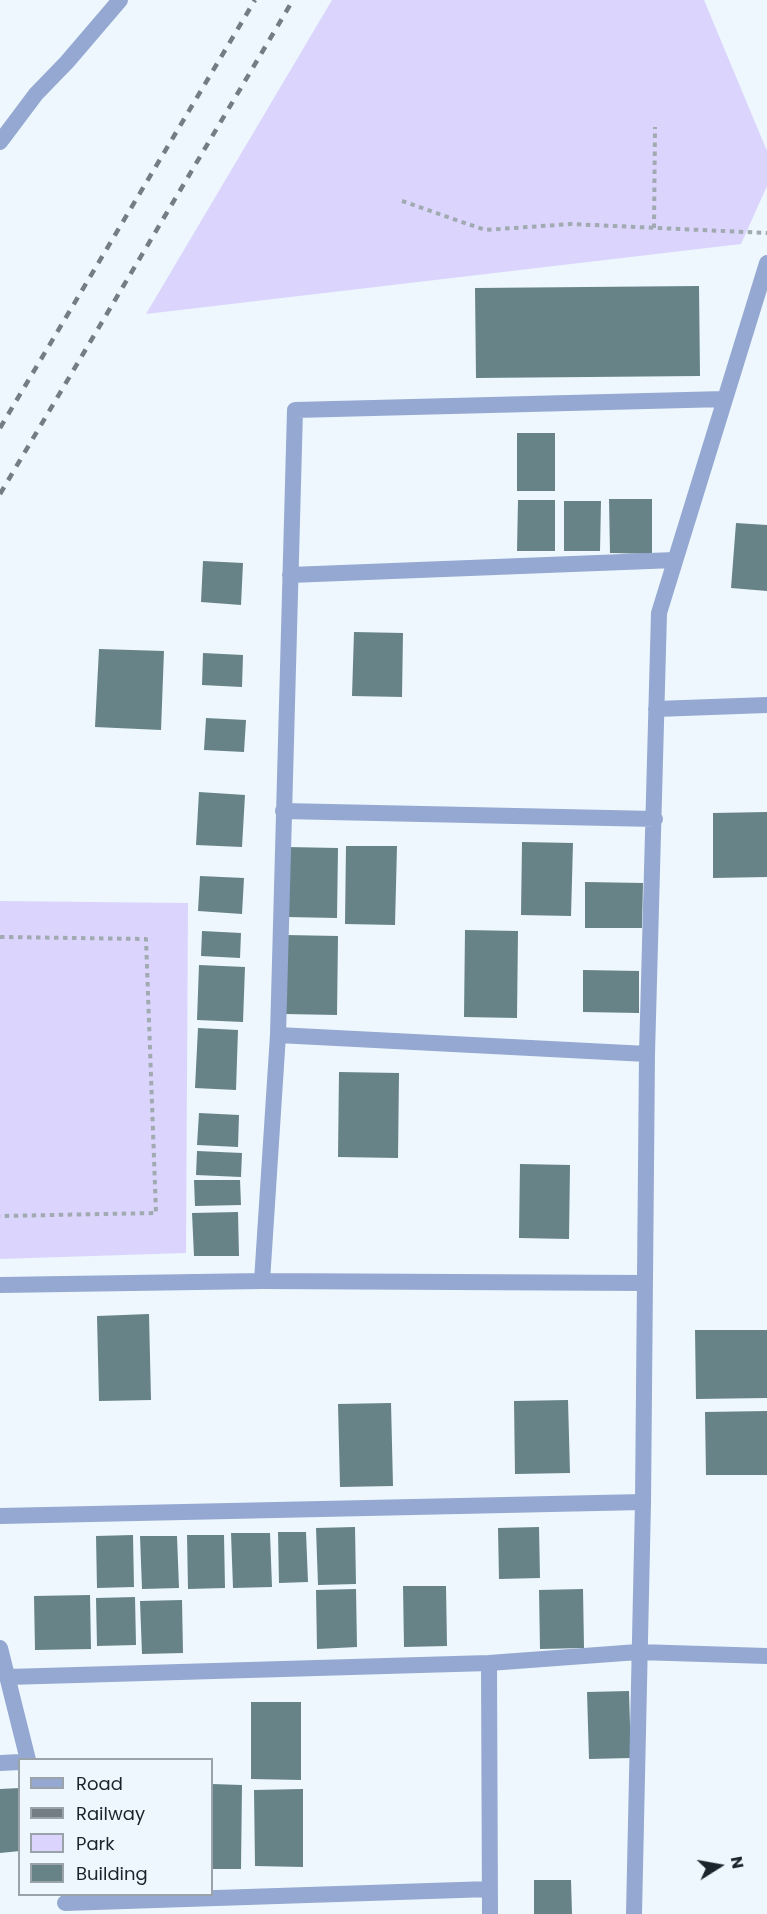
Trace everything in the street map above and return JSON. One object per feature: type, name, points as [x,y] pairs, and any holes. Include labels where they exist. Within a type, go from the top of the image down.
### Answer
[{"type":"street","points":[[0,141],[36,94],[120,0]]},
{"type":"street","points":[[634,1914],[643,1503],[647,1054],[659,613],[767,263]]},
{"type":"street","points":[[262,1281],[278,1035],[295,410],[725,399]]},
{"type":"street","points":[[290,575],[675,560]]},
{"type":"street","points":[[656,709],[767,705]]},
{"type":"street","points":[[283,811],[655,819]]},
{"type":"street","points":[[278,1035],[647,1054]]},
{"type":"street","points":[[0,1285],[262,1281],[645,1283]]},
{"type":"street","points":[[0,1516],[643,1503]]},
{"type":"street","points":[[0,1648],[28,1758]]},
{"type":"street","points":[[8,1677],[489,1664],[638,1652],[767,1656]]},
{"type":"street","points":[[489,1664],[490,1914]]},
{"type":"street","points":[[0,1763],[18,1762]]},
{"type":"street","points":[[65,1904],[490,1889]]},
{"type":"path","points":[[654,228],[655,127]]},
{"type":"path","points":[[402,201],[485,230],[571,224],[767,234]]},
{"type":"path","points":[[0,937],[146,939],[156,1213],[0,1216]]},
{"type":"green space","points":[[332,0],[704,0],[767,151],[767,186],[741,244],[146,314]]},
{"type":"green space","points":[[0,901],[188,903],[186,1253],[0,1259]]},
{"type":"building","points":[[699,286],[700,376],[476,378],[475,288]]},
{"type":"building","points":[[517,433],[555,433],[555,491],[517,491]]},
{"type":"building","points":[[609,499],[652,499],[652,554],[610,553]]},
{"type":"building","points":[[518,500],[555,500],[555,551],[517,551]]},
{"type":"building","points":[[564,501],[601,501],[600,551],[564,551]]},
{"type":"building","points":[[736,523],[767,525],[767,591],[731,588]]},
{"type":"building","points":[[203,561],[243,563],[241,605],[201,602]]},
{"type":"building","points":[[354,632],[403,633],[402,697],[352,696]]},
{"type":"building","points":[[99,649],[164,651],[161,730],[95,727]]},
{"type":"building","points":[[203,653],[243,655],[242,687],[202,685]]},
{"type":"building","points":[[206,718],[246,720],[244,752],[204,750]]},
{"type":"building","points":[[199,792],[245,795],[242,847],[196,845]]},
{"type":"building","points":[[767,812],[767,877],[713,878],[713,813]]},
{"type":"building","points":[[522,842],[573,843],[571,916],[521,915]]},
{"type":"building","points":[[346,846],[397,846],[395,925],[345,924]]},
{"type":"building","points":[[287,847],[338,848],[337,918],[287,917]]},
{"type":"building","points":[[200,876],[244,878],[242,914],[198,911]]},
{"type":"building","points":[[585,882],[643,883],[642,928],[585,928]]},
{"type":"building","points":[[465,930],[518,931],[517,1018],[464,1017]]},
{"type":"building","points":[[202,931],[241,933],[240,958],[201,956]]},
{"type":"building","points":[[286,935],[338,936],[337,1015],[285,1014]]},
{"type":"building","points":[[199,965],[245,967],[243,1022],[197,1020]]},
{"type":"building","points":[[583,970],[639,971],[639,1013],[583,1012]]},
{"type":"building","points":[[198,1028],[238,1030],[236,1090],[195,1088]]},
{"type":"building","points":[[339,1072],[399,1073],[398,1158],[338,1157]]},
{"type":"building","points":[[199,1113],[239,1115],[238,1147],[197,1145]]},
{"type":"building","points":[[197,1151],[242,1153],[241,1177],[196,1175]]},
{"type":"building","points":[[520,1164],[570,1165],[569,1239],[519,1238]]},
{"type":"building","points":[[194,1180],[240,1180],[241,1205],[195,1206]]},
{"type":"building","points":[[238,1212],[239,1256],[194,1256],[192,1213]]},
{"type":"building","points":[[149,1314],[151,1400],[99,1401],[97,1316]]},
{"type":"building","points":[[695,1330],[767,1330],[767,1398],[696,1399]]},
{"type":"building","points":[[568,1400],[570,1473],[515,1474],[514,1401]]},
{"type":"building","points":[[391,1403],[393,1486],[340,1487],[338,1404]]},
{"type":"building","points":[[767,1411],[767,1475],[706,1475],[705,1412]]},
{"type":"building","points":[[355,1527],[356,1584],[318,1585],[316,1528]]},
{"type":"building","points":[[539,1527],[540,1578],[499,1579],[498,1528]]},
{"type":"building","points":[[278,1532],[306,1532],[308,1582],[279,1583]]},
{"type":"building","points":[[231,1533],[270,1533],[272,1587],[233,1588]]},
{"type":"building","points":[[133,1535],[134,1587],[97,1588],[96,1536]]},
{"type":"building","points":[[187,1535],[224,1535],[225,1588],[188,1589]]},
{"type":"building","points":[[140,1536],[177,1536],[179,1588],[142,1589]]},
{"type":"building","points":[[403,1586],[446,1586],[447,1646],[404,1647]]},
{"type":"building","points":[[356,1589],[357,1647],[317,1649],[316,1590]]},
{"type":"building","points":[[583,1589],[584,1648],[540,1649],[539,1590]]},
{"type":"building","points":[[90,1595],[91,1649],[35,1650],[34,1596]]},
{"type":"building","points":[[135,1597],[136,1645],[97,1646],[96,1598]]},
{"type":"building","points":[[182,1600],[183,1653],[142,1654],[140,1601]]},
{"type":"building","points":[[629,1691],[631,1758],[589,1759],[587,1692]]},
{"type":"building","points":[[251,1702],[301,1702],[301,1780],[251,1779]]},
{"type":"building","points":[[213,1784],[242,1785],[241,1869],[213,1869]]},
{"type":"building","points":[[18,1788],[18,1851],[0,1853],[0,1789]]},
{"type":"building","points":[[303,1789],[303,1867],[255,1866],[254,1790]]},
{"type":"building","points":[[534,1880],[571,1880],[572,1914],[534,1914]]},
{"type":"railway","points":[[0,428],[255,0]]},
{"type":"railway","points":[[0,494],[293,0]]}]
